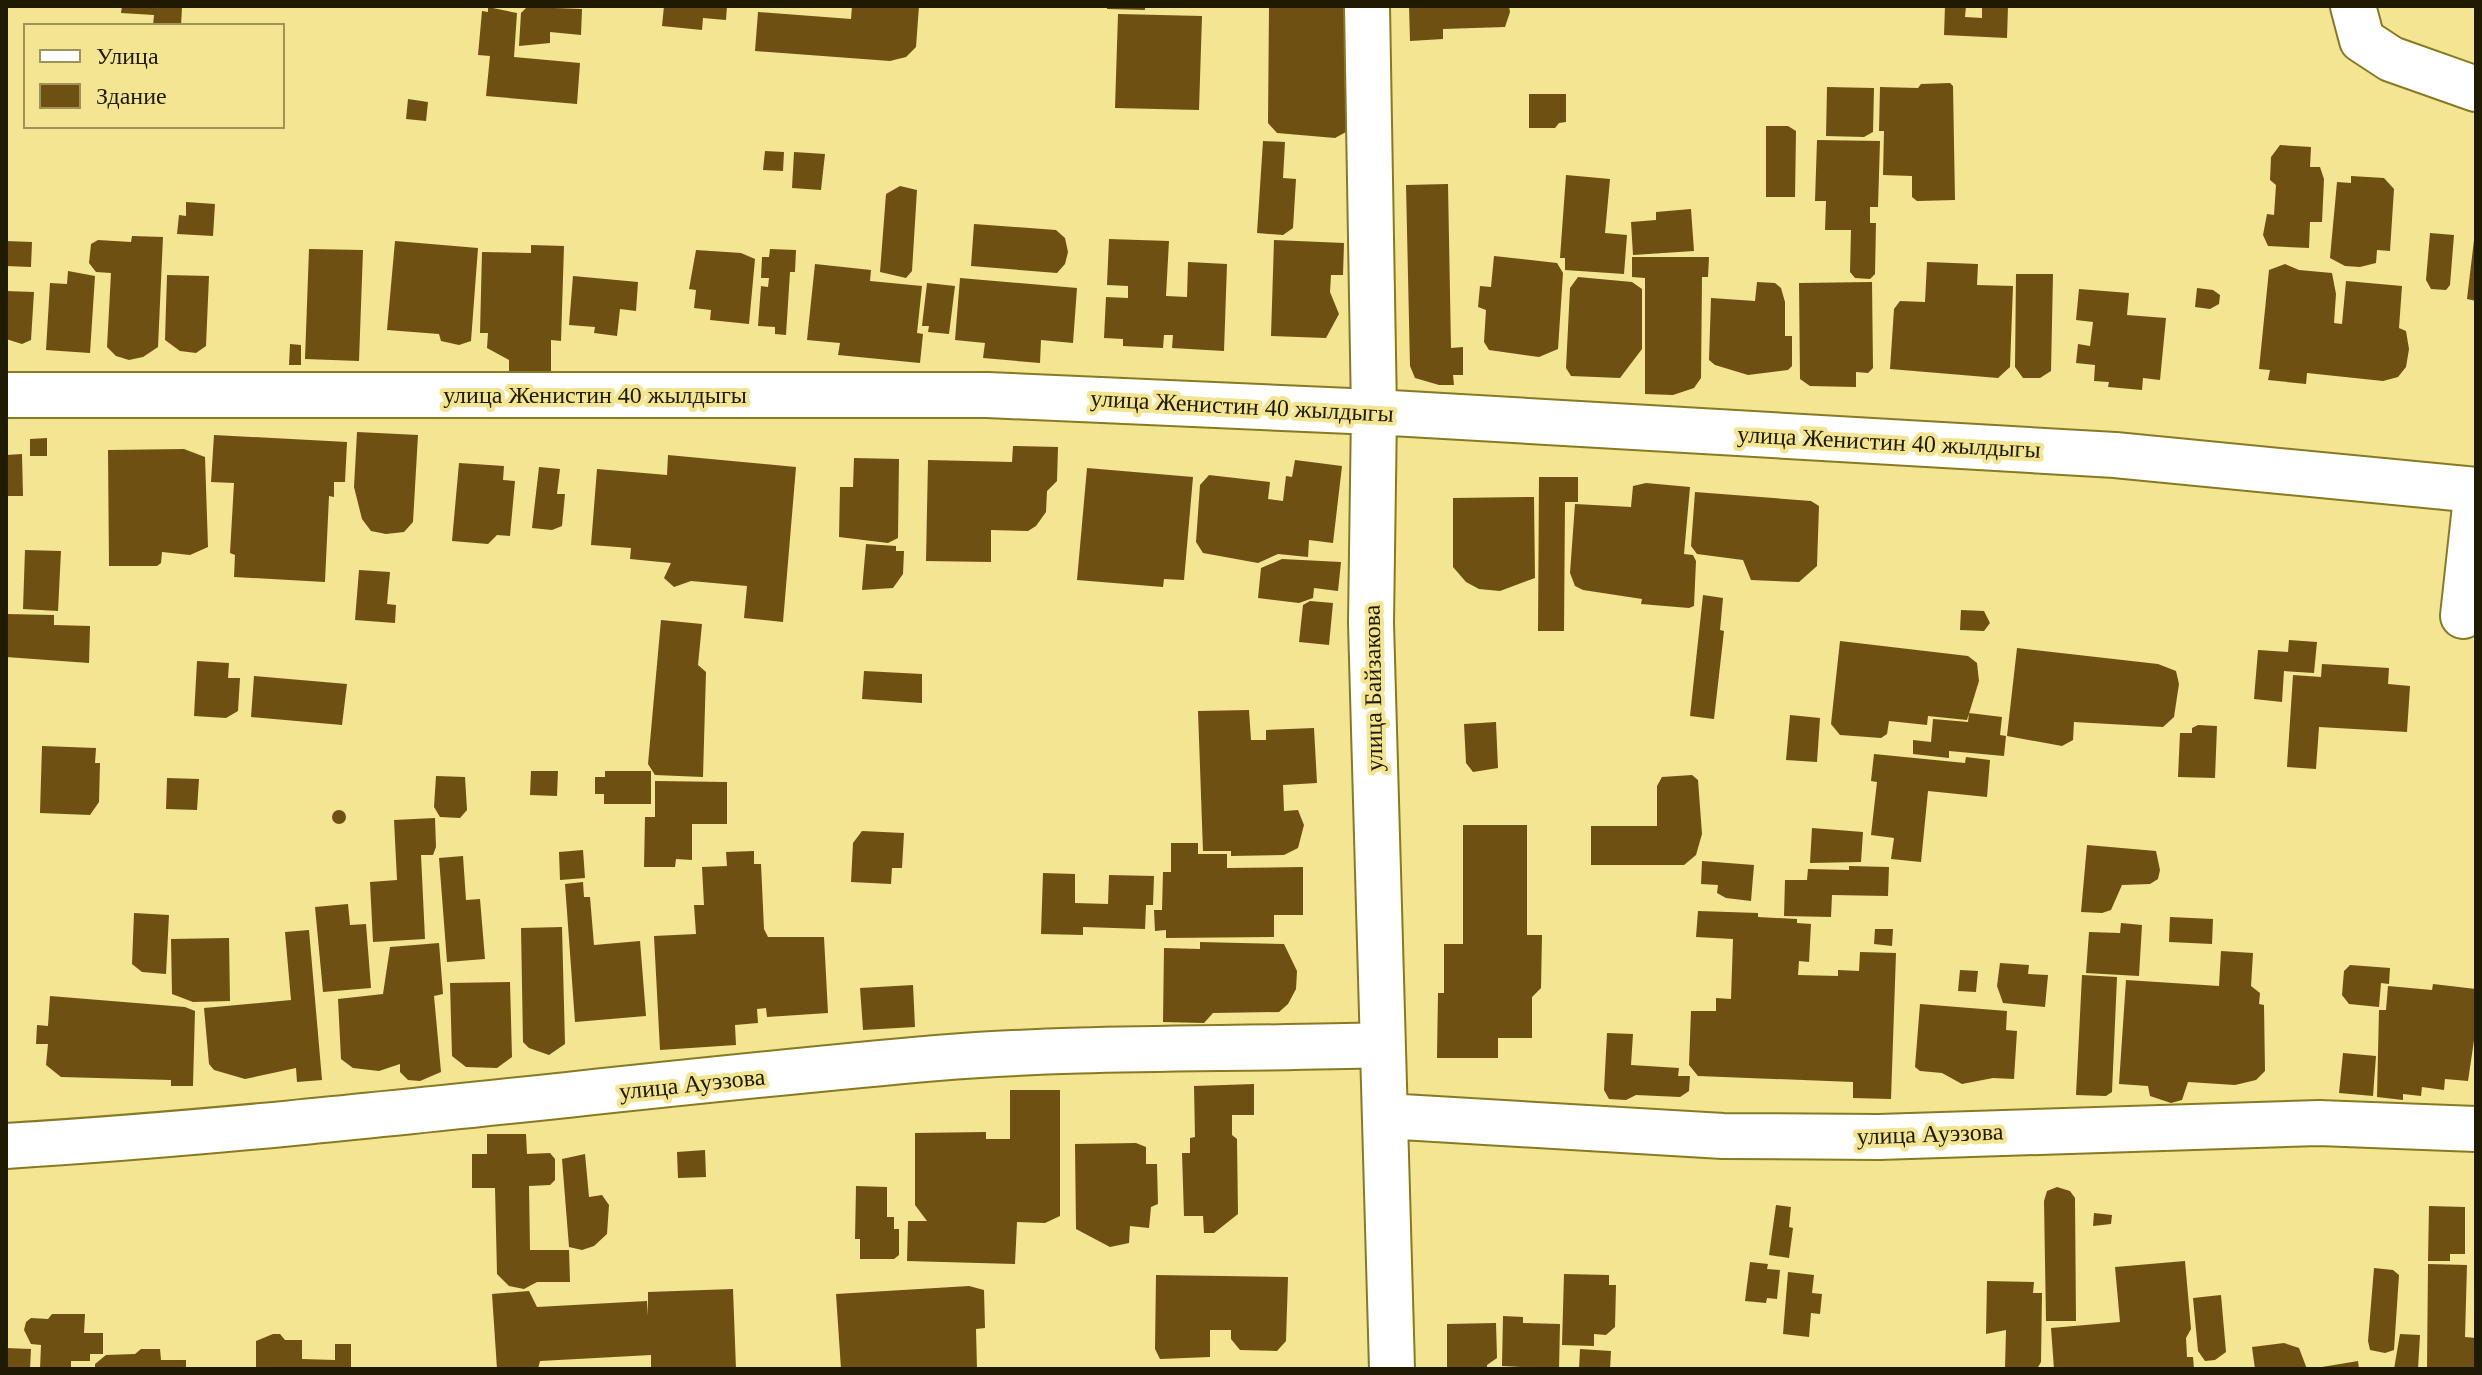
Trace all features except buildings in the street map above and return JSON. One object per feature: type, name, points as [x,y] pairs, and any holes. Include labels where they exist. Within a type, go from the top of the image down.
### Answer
[{"type":"street","name":"улица Байзакова","points":[[1367,6],[1374,412],[1371,623],[1380,1045],[1392,1369]]},
{"type":"street","points":[[2353,6],[2362,40],[2391,59],[2476,89]]},
{"type":"street","name":"улица Женистин 40 жылдыгы","points":[[6,395],[987,395],[1374,412],[2115,455],[2476,490]]},
{"type":"street","points":[[2463,616],[2476,497]]},
{"type":"street","name":"улица Ауэзова","points":[[6,1146],[375,1115],[937,1058],[1099,1048],[1380,1045]]},
{"type":"street","name":"улица Ауэзова","points":[[1385,1116],[1723,1136],[1879,1137],[2098,1127],[2319,1123],[2476,1129]]}]
